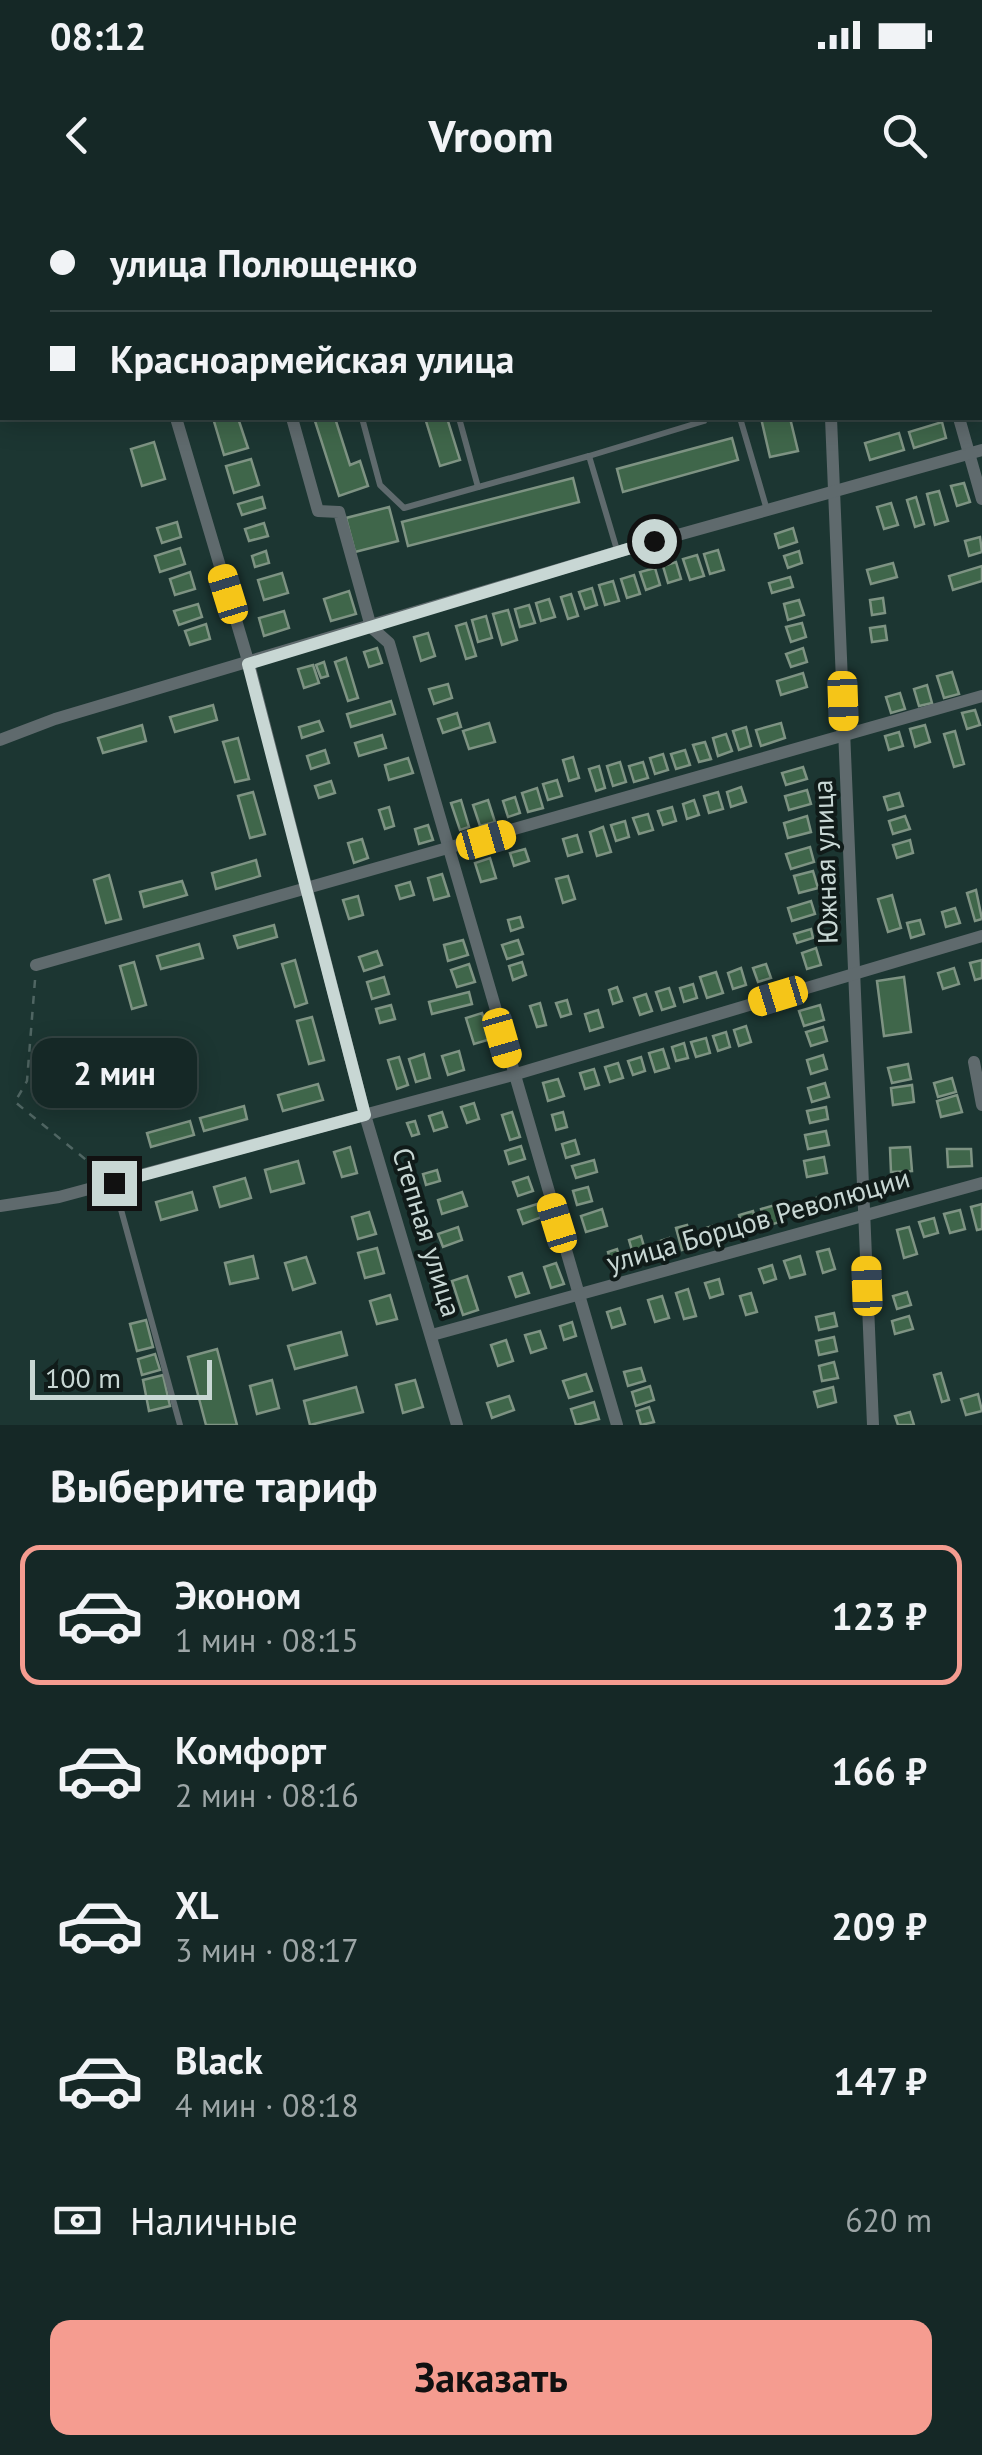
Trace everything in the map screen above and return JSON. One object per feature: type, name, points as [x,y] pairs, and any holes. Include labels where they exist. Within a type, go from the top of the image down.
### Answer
[{"type":"street","name":"Степная улица","points":[[177,420],[248,664],[365,1115],[457,1425]]},
{"type":"street","points":[[293,420],[318,511],[339,512],[371,626],[389,643],[617,1425]]},
{"type":"street","name":"Южная улица","points":[[831,420],[873,1425]]},
{"type":"street","points":[[959,420],[982,499]]},
{"type":"street","points":[[0,740],[55,719],[617,552],[982,450]]},
{"type":"street","points":[[36,965],[982,696]]},
{"type":"street","points":[[0,1206],[114,1183],[513,1075],[982,936]]},
{"type":"street","points":[[974,1062],[981,1096]]},
{"type":"street","name":"улица Борцов Революции","points":[[432,1335],[982,1183]]},
{"type":"lane","points":[[363,420],[380,485],[404,508],[704,420]]},
{"type":"lane","points":[[460,420],[478,487]]},
{"type":"lane","points":[[741,420],[766,510]]},
{"type":"lane","points":[[590,456],[617,552]]},
{"type":"lane","points":[[114,1183],[180,1425]]},
{"type":"path","points":[[36,965],[27,1081],[15,1102],[114,1183]]},
{"type":"building","points":[[214,420],[239,420],[248,448],[224,455]]},
{"type":"building","points":[[315,420],[336,420],[350,465],[360,461],[368,486],[339,496]]},
{"type":"building","points":[[426,420],[448,420],[460,460],[440,466]]},
{"type":"building","points":[[761,420],[790,420],[798,451],[770,457]]},
{"type":"building","points":[[942,422],[946,438],[914,448],[909,432]]},
{"type":"building","points":[[899,433],[904,450],[870,460],[865,443]]},
{"type":"building","points":[[732,438],[738,460],[623,492],[617,469]]},
{"type":"building","points":[[154,442],[165,479],[142,486],[131,449]]},
{"type":"building","points":[[251,459],[259,485],[234,493],[226,466]]},
{"type":"building","points":[[573,478],[579,502],[408,546],[402,522]]},
{"type":"building","points":[[964,483],[970,502],[957,506],[951,486]]},
{"type":"building","points":[[939,491],[948,521],[935,525],[927,494]]},
{"type":"building","points":[[262,497],[265,508],[242,515],[238,504]]},
{"type":"building","points":[[916,497],[924,524],[915,527],[907,500]]},
{"type":"building","points":[[891,503],[898,525],[884,529],[877,507]]},
{"type":"building","points":[[389,507],[398,541],[355,552],[346,518]]},
{"type":"building","points":[[177,522],[181,537],[162,543],[157,528]]},
{"type":"building","points":[[264,523],[268,536],[249,541],[245,529]]},
{"type":"building","points":[[793,528],[797,542],[779,548],[775,534]]},
{"type":"building","points":[[980,537],[982,552],[969,556],[965,541]]},
{"type":"building","points":[[180,548],[185,564],[160,572],[155,556]]},
{"type":"building","points":[[718,550],[724,570],[710,574],[704,554]]},
{"type":"building","points":[[266,551],[269,563],[255,567],[252,556]]},
{"type":"building","points":[[799,551],[802,563],[788,568],[784,556]]},
{"type":"building","points":[[697,555],[704,576],[690,580],[683,559]]},
{"type":"building","points":[[676,562],[681,579],[668,583],[663,566]]},
{"type":"building","points":[[893,563],[897,577],[871,584],[867,570]]},
{"type":"building","points":[[982,566],[982,581],[953,590],[949,576]]},
{"type":"building","points":[[655,568],[660,585],[646,590],[640,572]]},
{"type":"building","points":[[190,572],[195,589],[175,595],[170,579]]},
{"type":"building","points":[[282,573],[288,593],[264,600],[258,580]]},
{"type":"building","points":[[634,575],[640,594],[627,598],[621,579]]},
{"type":"building","points":[[790,577],[793,587],[772,593],[769,583]]},
{"type":"building","points":[[613,581],[619,601],[605,605],[599,585]]},
{"type":"building","points":[[592,588],[597,605],[585,609],[579,592]]},
{"type":"building","points":[[349,591],[356,614],[331,621],[324,599]]},
{"type":"building","points":[[571,594],[578,616],[568,619],[561,597]]},
{"type":"building","points":[[883,598],[885,613],[872,615],[870,600]]},
{"type":"building","points":[[549,599],[555,617],[541,621],[536,603]]},
{"type":"building","points":[[799,600],[804,615],[788,620],[784,604]]},
{"type":"building","points":[[198,604],[202,617],[179,625],[174,611]]},
{"type":"building","points":[[529,605],[535,623],[520,627],[515,609]]},
{"type":"building","points":[[508,610],[517,640],[502,645],[493,614]]},
{"type":"building","points":[[284,611],[289,628],[264,636],[259,618]]},
{"type":"building","points":[[486,616],[492,638],[478,642],[472,620]]},
{"type":"building","points":[[466,623],[476,656],[466,659],[456,626]]},
{"type":"building","points":[[802,623],[806,637],[791,642],[786,627]]},
{"type":"building","points":[[206,624],[210,639],[190,645],[185,631]]},
{"type":"building","points":[[885,626],[887,640],[872,642],[870,628]]},
{"type":"building","points":[[428,633],[435,656],[421,661],[414,637]]},
{"type":"building","points":[[377,648],[382,663],[369,667],[364,652]]},
{"type":"building","points":[[803,648],[807,662],[791,667],[786,654]]},
{"type":"building","points":[[346,658],[358,698],[348,701],[335,662]]},
{"type":"building","points":[[324,662],[328,676],[321,678],[316,665]]},
{"type":"building","points":[[313,665],[319,683],[304,688],[298,669]]},
{"type":"building","points":[[952,672],[959,694],[944,698],[937,676]]},
{"type":"building","points":[[803,673],[807,687],[781,695],[777,681]]},
{"type":"building","points":[[448,684],[452,698],[434,704],[429,689]]},
{"type":"building","points":[[927,685],[932,703],[919,706],[914,689]]},
{"type":"building","points":[[900,693],[905,709],[891,713],[886,697]]},
{"type":"building","points":[[391,701],[395,714],[351,727],[347,714]]},
{"type":"building","points":[[213,705],[217,720],[175,732],[170,717]]},
{"type":"building","points":[[975,710],[980,725],[967,729],[962,713]]},
{"type":"building","points":[[457,713],[461,727],[443,733],[438,719]]},
{"type":"building","points":[[319,721],[323,731],[302,738],[299,727]]},
{"type":"building","points":[[489,723],[495,742],[469,749],[463,731]]},
{"type":"building","points":[[781,723],[785,738],[761,746],[756,730]]},
{"type":"building","points":[[142,725],[146,741],[103,753],[98,738]]},
{"type":"building","points":[[925,725],[930,742],[915,747],[910,729]]},
{"type":"building","points":[[746,727],[751,746],[739,750],[733,731]]},
{"type":"building","points":[[955,731],[964,764],[954,767],[944,734]]},
{"type":"building","points":[[899,732],[903,746],[889,750],[885,736]]},
{"type":"building","points":[[726,734],[732,751],[718,756],[713,738]]},
{"type":"building","points":[[382,735],[386,748],[359,756],[355,743]]},
{"type":"building","points":[[238,738],[249,779],[235,782],[223,742]]},
{"type":"building","points":[[705,742],[711,759],[699,762],[693,745]]},
{"type":"building","points":[[325,750],[329,763],[311,769],[307,756]]},
{"type":"building","points":[[685,750],[690,765],[676,769],[671,754]]},
{"type":"building","points":[[663,754],[668,770],[655,774],[650,758]]},
{"type":"building","points":[[573,757],[579,778],[569,781],[563,760]]},
{"type":"building","points":[[408,758],[413,773],[389,780],[385,765]]},
{"type":"building","points":[[620,762],[626,782],[613,786],[607,766]]},
{"type":"building","points":[[643,762],[648,778],[634,782],[629,766]]},
{"type":"building","points":[[599,766],[605,788],[596,791],[589,769]]},
{"type":"building","points":[[803,767],[807,779],[786,785],[782,773]]},
{"type":"building","points":[[557,780],[562,796],[548,800],[543,784]]},
{"type":"building","points":[[331,781],[335,793],[319,798],[315,786]]},
{"type":"building","points":[[741,787],[746,802],[731,807],[727,792]]},
{"type":"building","points":[[537,788],[543,808],[528,812],[522,793]]},
{"type":"building","points":[[807,790],[811,804],[789,810],[785,796]]},
{"type":"building","points":[[253,792],[265,834],[250,838],[238,796]]},
{"type":"building","points":[[718,792],[723,809],[709,813],[704,796]]},
{"type":"building","points":[[899,793],[903,806],[888,810],[884,797]]},
{"type":"building","points":[[515,797],[520,813],[508,817],[503,801]]},
{"type":"building","points":[[461,800],[469,827],[460,830],[451,803]]},
{"type":"building","points":[[488,800],[495,822],[480,826],[473,805]]},
{"type":"building","points":[[694,800],[699,815],[687,819],[683,804]]},
{"type":"building","points":[[389,807],[394,826],[385,829],[379,810]]},
{"type":"building","points":[[672,807],[676,821],[663,825],[658,811]]},
{"type":"building","points":[[648,814],[653,830],[639,834],[633,818]]},
{"type":"building","points":[[807,816],[811,832],[788,838],[784,823]]},
{"type":"building","points":[[905,816],[910,829],[893,834],[889,821]]},
{"type":"building","points":[[625,821],[629,837],[616,841],[611,825]]},
{"type":"building","points":[[428,825],[433,840],[419,844],[415,829]]},
{"type":"building","points":[[603,827],[611,852],[597,856],[590,832]]},
{"type":"building","points":[[577,835],[582,852],[568,856],[563,839]]},
{"type":"building","points":[[362,839],[368,858],[354,863],[348,843]]},
{"type":"building","points":[[910,840],[913,853],[897,858],[893,845]]},
{"type":"building","points":[[810,847],[814,862],[791,869],[786,854]]},
{"type":"building","points":[[525,849],[529,861],[514,866],[510,853]]},
{"type":"building","points":[[490,858],[496,878],[481,882],[475,863]]},
{"type":"building","points":[[256,860],[260,876],[216,889],[212,873]]},
{"type":"building","points":[[813,871],[818,888],[799,893],[794,876]]},
{"type":"building","points":[[442,874],[449,896],[434,900],[428,878]]},
{"type":"building","points":[[109,875],[121,919],[106,923],[94,880]]},
{"type":"building","points":[[568,876],[575,899],[563,903],[556,879]]},
{"type":"building","points":[[182,881],[187,895],[144,907],[140,892]]},
{"type":"building","points":[[410,882],[414,895],[400,899],[396,886]]},
{"type":"building","points":[[976,890],[982,919],[975,921],[967,893]]},
{"type":"building","points":[[892,895],[901,928],[888,932],[878,899]]},
{"type":"building","points":[[358,896],[363,915],[349,919],[343,900]]},
{"type":"building","points":[[811,901],[815,914],[792,921],[788,908]]},
{"type":"building","points":[[955,908],[960,923],[946,927],[942,912]]},
{"type":"building","points":[[520,917],[523,927],[511,931],[508,920]]},
{"type":"building","points":[[920,920],[924,934],[911,938],[907,923]]},
{"type":"building","points":[[274,925],[277,937],[238,948],[234,936]]},
{"type":"building","points":[[811,929],[813,938],[797,943],[794,934]]},
{"type":"building","points":[[463,940],[468,955],[448,961],[444,945]]},
{"type":"building","points":[[518,940],[523,954],[507,959],[502,945]]},
{"type":"building","points":[[199,944],[203,958],[161,969],[157,956]]},
{"type":"building","points":[[816,948],[821,965],[807,969],[802,953]]},
{"type":"building","points":[[377,951],[382,965],[364,971],[359,957]]},
{"type":"building","points":[[295,960],[307,1003],[295,1007],[282,964]]},
{"type":"building","points":[[982,960],[982,978],[975,980],[970,963]]},
{"type":"building","points":[[134,962],[146,1005],[132,1009],[120,966]]},
{"type":"building","points":[[522,962],[526,975],[513,980],[509,966]]},
{"type":"building","points":[[469,964],[475,982],[457,987],[451,970]]},
{"type":"building","points":[[766,964],[771,978],[758,982],[753,968]]},
{"type":"building","points":[[741,968],[746,985],[733,989],[728,973]]},
{"type":"building","points":[[954,968],[959,984],[943,989],[938,973]]},
{"type":"building","points":[[716,972],[723,993],[707,998],[700,977]]},
{"type":"building","points":[[384,977],[389,994],[372,999],[367,982]]},
{"type":"building","points":[[904,977],[911,1032],[884,1036],[877,981]]},
{"type":"building","points":[[693,984],[697,998],[684,1002],[680,988]]},
{"type":"building","points":[[617,987],[622,1001],[613,1004],[609,990]]},
{"type":"building","points":[[669,988],[675,1006],[662,1010],[656,992]]},
{"type":"building","points":[[469,992],[472,1004],[432,1014],[429,1002]]},
{"type":"building","points":[[646,994],[652,1011],[640,1015],[634,998]]},
{"type":"building","points":[[567,1000],[571,1014],[561,1017],[556,1003]]},
{"type":"building","points":[[540,1003],[546,1025],[537,1027],[530,1006]]},
{"type":"building","points":[[391,1005],[395,1019],[380,1023],[376,1009]]},
{"type":"building","points":[[820,1005],[824,1020],[804,1026],[799,1011]]},
{"type":"building","points":[[598,1010],[603,1027],[590,1031],[585,1014]]},
{"type":"building","points":[[482,1013],[491,1039],[474,1044],[466,1018]]},
{"type":"building","points":[[312,1017],[324,1060],[309,1064],[297,1021]]},
{"type":"building","points":[[746,1026],[751,1042],[739,1046],[734,1030]]},
{"type":"building","points":[[823,1027],[827,1041],[811,1046],[806,1032]]},
{"type":"building","points":[[726,1032],[730,1047],[718,1051],[713,1036]]},
{"type":"building","points":[[706,1038],[710,1053],[696,1057],[691,1042]]},
{"type":"building","points":[[684,1043],[688,1058],[676,1061],[672,1047]]},
{"type":"building","points":[[663,1049],[669,1068],[655,1072],[649,1053]]},
{"type":"building","points":[[459,1051],[464,1070],[448,1075],[442,1056]]},
{"type":"building","points":[[424,1054],[430,1078],[416,1082],[409,1059]]},
{"type":"building","points":[[823,1055],[827,1069],[811,1074],[807,1060]]},
{"type":"building","points":[[399,1057],[408,1085],[397,1089],[388,1060]]},
{"type":"building","points":[[641,1057],[645,1071],[633,1075],[628,1061]]},
{"type":"building","points":[[618,1063],[623,1078],[610,1082],[605,1067]]},
{"type":"building","points":[[908,1064],[911,1079],[892,1083],[888,1068]]},
{"type":"building","points":[[594,1069],[599,1085],[585,1089],[580,1073]]},
{"type":"building","points":[[952,1078],[956,1092],[938,1097],[934,1083]]},
{"type":"building","points":[[558,1079],[564,1096],[548,1101],[543,1083]]},
{"type":"building","points":[[825,1083],[829,1097],[812,1102],[808,1088]]},
{"type":"building","points":[[318,1084],[323,1100],[283,1111],[278,1095]]},
{"type":"building","points":[[912,1085],[914,1102],[893,1105],[891,1088]]},
{"type":"building","points":[[957,1095],[962,1112],[941,1117],[937,1101]]},
{"type":"building","points":[[474,1103],[479,1119],[467,1123],[461,1107]]},
{"type":"building","points":[[244,1106],[247,1119],[204,1131],[200,1118]]},
{"type":"building","points":[[826,1107],[828,1119],[810,1123],[807,1111]]},
{"type":"building","points":[[442,1112],[447,1127],[434,1131],[429,1116]]},
{"type":"building","points":[[512,1112],[520,1137],[510,1140],[502,1115]]},
{"type":"building","points":[[563,1112],[567,1127],[556,1130],[552,1115]]},
{"type":"building","points":[[190,1121],[194,1135],[151,1147],[147,1133]]},
{"type":"building","points":[[415,1121],[419,1134],[412,1136],[407,1123]]},
{"type":"building","points":[[826,1131],[829,1145],[808,1149],[805,1135]]},
{"type":"building","points":[[575,1140],[579,1154],[566,1158],[562,1144]]},
{"type":"building","points":[[521,1146],[525,1159],[509,1164],[505,1151]]},
{"type":"building","points":[[350,1147],[357,1173],[342,1177],[334,1152]]},
{"type":"building","points":[[910,1147],[912,1171],[891,1172],[890,1148]]},
{"type":"building","points":[[947,1149],[971,1149],[972,1166],[948,1167]]},
{"type":"building","points":[[824,1157],[827,1173],[807,1177],[804,1161]]},
{"type":"building","points":[[594,1160],[597,1172],[576,1178],[572,1166]]},
{"type":"building","points":[[298,1161],[304,1183],[271,1192],[265,1170]]},
{"type":"building","points":[[437,1170],[440,1181],[426,1185],[423,1174]]},
{"type":"building","points":[[528,1177],[533,1191],[518,1196],[513,1182]]},
{"type":"building","points":[[245,1178],[251,1198],[220,1207],[214,1187]]},
{"type":"building","points":[[588,1187],[592,1201],[577,1205],[573,1191]]},
{"type":"building","points":[[192,1192],[197,1210],[161,1220],[156,1202]]},
{"type":"building","points":[[462,1192],[467,1206],[442,1214],[438,1200]]},
{"type":"building","points":[[826,1195],[830,1209],[813,1214],[809,1200]]},
{"type":"building","points":[[537,1204],[542,1217],[523,1224],[518,1210]]},
{"type":"building","points":[[982,1204],[982,1229],[977,1230],[971,1207]]},
{"type":"building","points":[[775,1205],[780,1222],[766,1226],[761,1209]]},
{"type":"building","points":[[602,1209],[607,1226],[586,1232],[581,1216]]},
{"type":"building","points":[[960,1210],[965,1229],[950,1233],[944,1214]]},
{"type":"building","points":[[753,1211],[758,1228],[744,1233],[739,1215]]},
{"type":"building","points":[[369,1212],[376,1234],[358,1239],[352,1217]]},
{"type":"building","points":[[934,1218],[938,1233],[924,1237],[919,1222]]},
{"type":"building","points":[[734,1222],[738,1235],[723,1239],[719,1226]]},
{"type":"building","points":[[687,1225],[694,1247],[682,1250],[676,1228]]},
{"type":"building","points":[[712,1226],[716,1239],[704,1243],[700,1230]]},
{"type":"building","points":[[458,1227],[462,1240],[443,1247],[438,1234]]},
{"type":"building","points":[[909,1227],[917,1254],[904,1258],[897,1230]]},
{"type":"building","points":[[641,1236],[648,1260],[636,1264],[629,1240]]},
{"type":"building","points":[[669,1238],[673,1253],[661,1256],[657,1242]]},
{"type":"building","points":[[377,1248],[384,1273],[365,1278],[358,1253]]},
{"type":"building","points":[[617,1249],[622,1266],[613,1269],[608,1252]]},
{"type":"building","points":[[829,1249],[835,1269],[823,1273],[817,1252]]},
{"type":"building","points":[[253,1256],[258,1278],[230,1284],[225,1263]]},
{"type":"building","points":[[800,1256],[805,1274],[790,1278],[784,1261]]},
{"type":"building","points":[[306,1257],[315,1283],[293,1290],[285,1263]]},
{"type":"building","points":[[556,1263],[564,1284],[551,1288],[544,1267]]},
{"type":"building","points":[[772,1265],[776,1279],[764,1283],[759,1269]]},
{"type":"building","points":[[522,1273],[529,1293],[516,1297],[509,1277]]},
{"type":"building","points":[[467,1276],[478,1310],[463,1315],[452,1281]]},
{"type":"building","points":[[719,1279],[723,1294],[710,1298],[705,1283]]},
{"type":"building","points":[[688,1289],[696,1316],[684,1319],[676,1293]]},
{"type":"building","points":[[907,1292],[911,1305],[897,1309],[893,1296]]},
{"type":"building","points":[[751,1293],[757,1312],[746,1315],[740,1296]]},
{"type":"building","points":[[390,1295],[397,1319],[377,1324],[370,1301]]},
{"type":"building","points":[[662,1296],[669,1318],[655,1322],[648,1300]]},
{"type":"building","points":[[620,1308],[625,1324],[612,1328],[607,1312]]},
{"type":"building","points":[[834,1313],[837,1326],[819,1330],[816,1317]]},
{"type":"building","points":[[909,1316],[913,1329],[895,1334],[892,1321]]},
{"type":"building","points":[[146,1320],[153,1347],[137,1351],[130,1324]]},
{"type":"building","points":[[572,1322],[576,1336],[564,1340],[560,1326]]},
{"type":"building","points":[[540,1331],[546,1348],[531,1353],[525,1335]]},
{"type":"building","points":[[341,1332],[347,1355],[295,1369],[288,1346]]},
{"type":"building","points":[[834,1337],[837,1351],[819,1355],[816,1341]]},
{"type":"building","points":[[506,1340],[513,1361],[498,1366],[491,1345]]},
{"type":"building","points":[[217,1349],[237,1425],[206,1425],[188,1357]]},
{"type":"building","points":[[155,1354],[160,1370],[142,1375],[138,1359]]},
{"type":"building","points":[[834,1362],[838,1378],[822,1381],[819,1366]]},
{"type":"building","points":[[641,1368],[645,1381],[628,1386],[624,1372]]},
{"type":"building","points":[[941,1373],[949,1400],[942,1402],[934,1375]]},
{"type":"building","points":[[586,1374],[592,1391],[569,1398],[563,1381]]},
{"type":"building","points":[[163,1375],[170,1406],[149,1411],[143,1380]]},
{"type":"building","points":[[272,1380],[279,1408],[257,1414],[250,1386]]},
{"type":"building","points":[[415,1380],[423,1407],[403,1413],[396,1385]]},
{"type":"building","points":[[650,1386],[654,1400],[636,1406],[632,1392]]},
{"type":"building","points":[[356,1387],[363,1412],[310,1425],[304,1401]]},
{"type":"building","points":[[833,1387],[836,1402],[818,1407],[814,1392]]},
{"type":"building","points":[[978,1394],[982,1411],[966,1415],[961,1399]]},
{"type":"building","points":[[509,1396],[514,1410],[492,1418],[487,1403]]},
{"type":"building","points":[[594,1402],[599,1419],[576,1425],[571,1409]]},
{"type":"building","points":[[649,1407],[654,1422],[641,1425],[637,1411]]},
{"type":"building","points":[[910,1412],[914,1425],[898,1425],[895,1416]]},
{"type":"route","points":[[114,1183],[365,1115],[248,664],[654,541]]}]
